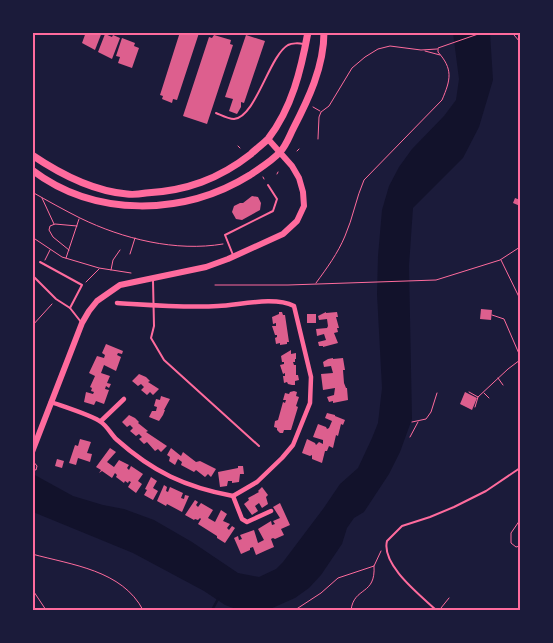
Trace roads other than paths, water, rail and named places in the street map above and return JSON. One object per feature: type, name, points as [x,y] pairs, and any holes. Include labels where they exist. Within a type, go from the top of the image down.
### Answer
[{"type":"main road","points":[[32,155],[57,172],[92,186],[127,194],[167,192],[211,179],[234,166],[268,139],[283,114],[295,87],[302,65],[308,32]]},
{"type":"main road","points":[[32,170],[62,189],[98,201],[130,206],[155,206],[198,199],[218,191],[242,179],[280,153],[314,85],[324,32]]},
{"type":"main road","points":[[32,452],[82,323],[89,311],[106,294],[120,285],[206,267],[234,257],[283,234],[297,221],[304,206],[299,178],[292,166],[268,139]]},
{"type":"street","points":[[51,402],[101,421],[115,438],[150,465],[175,480],[204,491],[233,496],[257,482],[282,458],[293,444],[310,404],[311,377],[294,306],[280,302],[217,306],[118,303]]},
{"type":"street","points":[[101,421],[124,399]]},
{"type":"street","points":[[233,496],[242,519],[247,522],[271,510]]},
{"type":"lane","points":[[216,113],[233,119],[240,117],[248,110],[278,56],[288,45],[306,44]]},
{"type":"lane","points":[[234,257],[225,235],[272,211],[277,199],[268,185]]},
{"type":"lane","points":[[40,262],[82,286],[70,308]]},
{"type":"lane","points":[[32,275],[56,299],[70,308],[82,323]]},
{"type":"lane","points":[[153,278],[154,326],[151,338],[164,360],[259,446]]},
{"type":"lane","points":[[438,610],[401,578],[386,555],[387,541],[402,526],[430,517],[454,506],[486,490],[520,468]]},
{"type":"waterway","points":[[212,610],[218,599]]},
{"type":"waterway","points":[[193,610],[202,610]]}]
